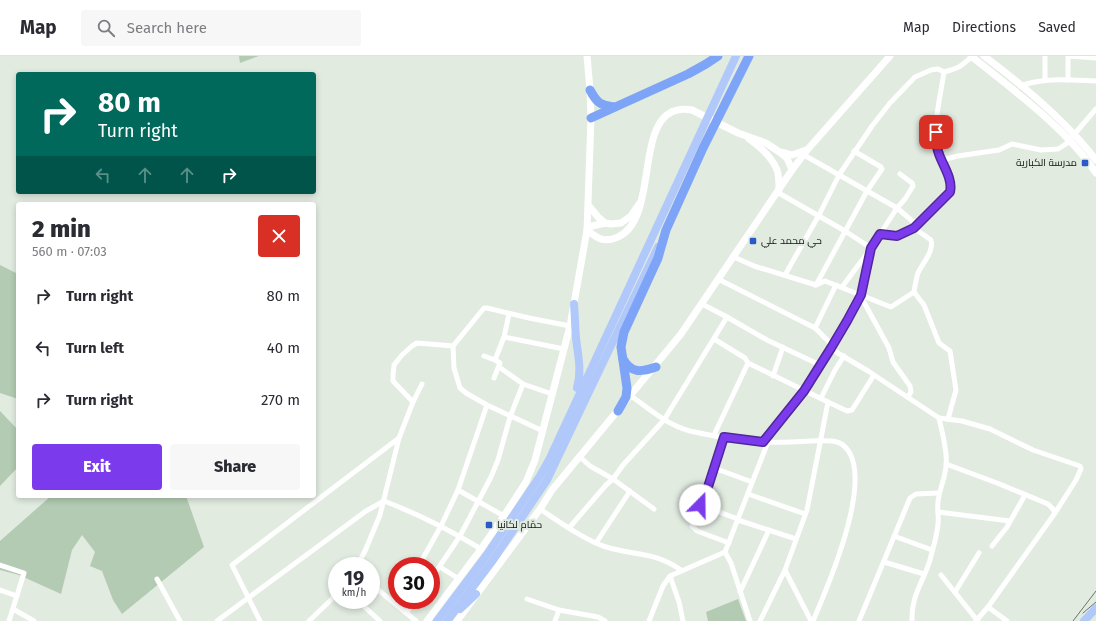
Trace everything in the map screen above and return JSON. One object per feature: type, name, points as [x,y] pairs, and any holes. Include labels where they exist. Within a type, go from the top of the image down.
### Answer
[{"type":"highway","points":[[591,118],[688,74],[718,56]]},
{"type":"highway","points":[[618,411],[626,397],[627,388],[621,347],[624,332],[658,258],[666,230],[703,148],[749,56]]},
{"type":"highway","points":[[590,90],[596,101],[601,104],[614,107]]},
{"type":"highway","points":[[622,358],[627,366],[632,369],[645,370],[656,366]]},
{"type":"main road","points":[[427,621],[504,516],[526,482],[535,460],[570,326],[587,229],[591,118],[587,56]]},
{"type":"main road","points":[[437,621],[486,556],[540,476],[736,56]]},
{"type":"main road","points":[[457,621],[540,509],[552,490],[681,334],[734,258],[791,171],[890,56]]},
{"type":"main road","points":[[972,56],[1071,137],[1096,160]]},
{"type":"main road","points":[[984,56],[1042,104],[1071,137],[1096,173]]},
{"type":"main road","points":[[587,229],[600,239],[607,240],[622,235],[628,230],[637,217],[657,127],[663,117],[672,111],[684,108],[692,110],[726,126],[760,148],[777,170],[778,190]]},
{"type":"main road","points":[[738,133],[766,143],[778,150],[792,155],[806,152]]},
{"type":"main road","points":[[778,150],[787,158],[791,171]]},
{"type":"main road","points":[[772,162],[791,171]]},
{"type":"main road","points":[[587,229],[605,223],[611,224],[626,221],[641,201]]},
{"type":"main road","points":[[589,206],[605,223]]},
{"type":"main road","points":[[447,621],[493,560],[548,480],[666,230]]},
{"type":"main road","points":[[566,420],[580,379],[580,362],[576,338],[574,304]]},
{"type":"main road","points":[[447,621],[476,594]]},
{"type":"main road","points":[[1084,621],[1096,608]]},
{"type":"street","points":[[785,275],[819,215],[839,175],[872,126],[914,77],[931,70],[938,69],[944,72],[959,67],[972,56]]},
{"type":"street","points":[[1045,56],[1045,80]]},
{"type":"street","points":[[1068,80],[1068,56],[1096,58]]},
{"type":"street","points":[[880,234],[897,236],[916,227],[950,192],[950,182],[936,144],[936,132],[944,72]]},
{"type":"street","points":[[1020,86],[1035,81],[1045,80],[1096,80]]},
{"type":"street","points":[[942,160],[999,150],[1012,144],[1041,150],[1058,149],[1066,144],[1096,109]]},
{"type":"street","points":[[816,285],[866,191],[882,168],[854,151]]},
{"type":"street","points":[[734,258],[754,266],[816,285],[825,281],[891,307],[914,292],[917,276],[926,261],[932,242],[929,237],[916,227],[897,208],[839,175],[806,152]]},
{"type":"street","points":[[842,287],[871,248],[913,186],[900,174]]},
{"type":"street","points":[[778,190],[871,248]]},
{"type":"street","points":[[649,621],[663,586],[670,576],[725,552],[748,494],[765,442],[804,391],[832,347],[860,296],[871,248]]},
{"type":"street","points":[[718,279],[815,328],[832,347],[844,356],[939,418],[962,421],[990,429],[1033,450],[1080,466],[1081,469],[1076,480],[1054,513],[988,607],[976,621],[941,575]]},
{"type":"street","points":[[815,328],[836,285]]},
{"type":"street","points":[[914,292],[924,305],[937,340],[941,345],[950,351],[956,390],[948,419]]},
{"type":"street","points":[[860,296],[889,348],[893,362],[910,386],[911,392],[908,397]]},
{"type":"street","points":[[702,304],[820,365]]},
{"type":"street","points":[[543,431],[510,417],[466,394],[460,388],[454,368],[453,346],[484,308],[570,326]]},
{"type":"street","points":[[495,360],[504,337],[510,314]]},
{"type":"street","points":[[569,528],[664,420],[727,317]]},
{"type":"street","points":[[504,337],[564,349]]},
{"type":"street","points":[[714,339],[745,358],[748,363],[847,411],[852,410],[874,375]]},
{"type":"street","points":[[413,402],[393,381],[393,370],[398,360],[408,348],[417,343],[453,346]]},
{"type":"street","points":[[773,376],[783,347]]},
{"type":"street","points":[[484,356],[500,363],[494,378]]},
{"type":"street","points":[[821,398],[844,356]]},
{"type":"street","points":[[714,435],[748,363]]},
{"type":"street","points":[[499,367],[523,384],[552,394]]},
{"type":"street","points":[[362,557],[380,515],[399,438],[413,402],[422,384]]},
{"type":"street","points":[[458,579],[440,567],[460,536],[492,477],[510,417],[523,384]]},
{"type":"street","points":[[630,395],[664,420],[690,431],[765,442],[836,442],[843,445],[849,452],[852,459],[855,482],[844,543],[812,621]]},
{"type":"street","points":[[760,621],[785,570],[806,514],[828,402]]},
{"type":"street","points":[[424,557],[441,526],[458,490],[487,405]]},
{"type":"street","points":[[912,621],[912,606],[914,597],[932,550],[938,524],[939,493],[942,487],[946,464],[939,418]]},
{"type":"street","points":[[724,437],[692,528],[729,543]]},
{"type":"street","points":[[260,621],[232,565],[399,438]]},
{"type":"street","points":[[580,457],[590,466],[613,479],[654,508]]},
{"type":"street","points":[[946,464],[1048,504],[1053,509],[1054,513]]},
{"type":"street","points":[[714,468],[752,482]]},
{"type":"street","points":[[458,490],[504,516]]},
{"type":"street","points":[[596,543],[630,491]]},
{"type":"street","points":[[859,621],[910,498],[916,494],[939,493]]},
{"type":"street","points":[[748,494],[806,514]]},
{"type":"street","points":[[992,546],[1010,521],[1025,495]]},
{"type":"street","points":[[217,621],[366,511],[384,501],[414,512],[460,536],[481,549]]},
{"type":"street","points":[[700,505],[796,539]]},
{"type":"street","points":[[540,509],[596,543],[610,548],[661,558],[681,570]]},
{"type":"street","points":[[938,512],[1010,521]]},
{"type":"street","points":[[740,592],[769,530]]},
{"type":"street","points":[[894,536],[932,550]]},
{"type":"street","points":[[725,552],[731,563],[750,621]]},
{"type":"street","points":[[955,592],[979,553]]},
{"type":"street","points":[[884,562],[924,574]]},
{"type":"street","points":[[0,565],[24,573],[9,621]]},
{"type":"street","points":[[785,570],[812,621]]},
{"type":"street","points":[[670,576],[679,602],[683,621]]},
{"type":"street","points":[[158,579],[180,621]]},
{"type":"street","points":[[0,590],[17,596]]},
{"type":"street","points":[[380,591],[416,621]]},
{"type":"street","points":[[527,599],[559,610],[598,618],[604,621]]},
{"type":"street","points":[[309,621],[328,603]]},
{"type":"street","points":[[988,607],[1007,621]]},
{"type":"street","points":[[13,609],[34,621]]},
{"type":"street","points":[[367,609],[380,621]]},
{"type":"street","points":[[406,613],[409,609]]},
{"type":"street","points":[[555,621],[559,610]]},
{"type":"green space","points":[[239,56],[259,56],[240,63]]},
{"type":"green space","points":[[0,265],[16,273],[16,398],[0,393]]},
{"type":"green space","points":[[0,411],[16,428],[16,469],[0,486]]},
{"type":"green space","points":[[49,498],[187,498],[204,547],[122,614],[113,600],[102,571],[90,566],[95,552],[82,535],[72,550],[61,594],[19,575],[0,570],[0,541]]},
{"type":"green space","points":[[738,599],[746,621],[708,621],[706,612]]},
{"type":"tram line","points":[[1073,621],[1096,591]]},
{"type":"tram line","points":[[1083,613],[1096,602]]},
{"type":"place","name":"مدرسة الكبارية","points":[[1085,163]]},
{"type":"place","name":"حي محمد علي","points":[[753,241]]},
{"type":"place","name":"حمّام لكانيا","points":[[489,525]]},
{"type":"route","points":[[700,505],[707,490],[724,437],[763,442],[813,378],[861,295],[871,248],[880,234],[897,236],[918,226],[950,192],[950,182],[936,144],[936,132]]}]
